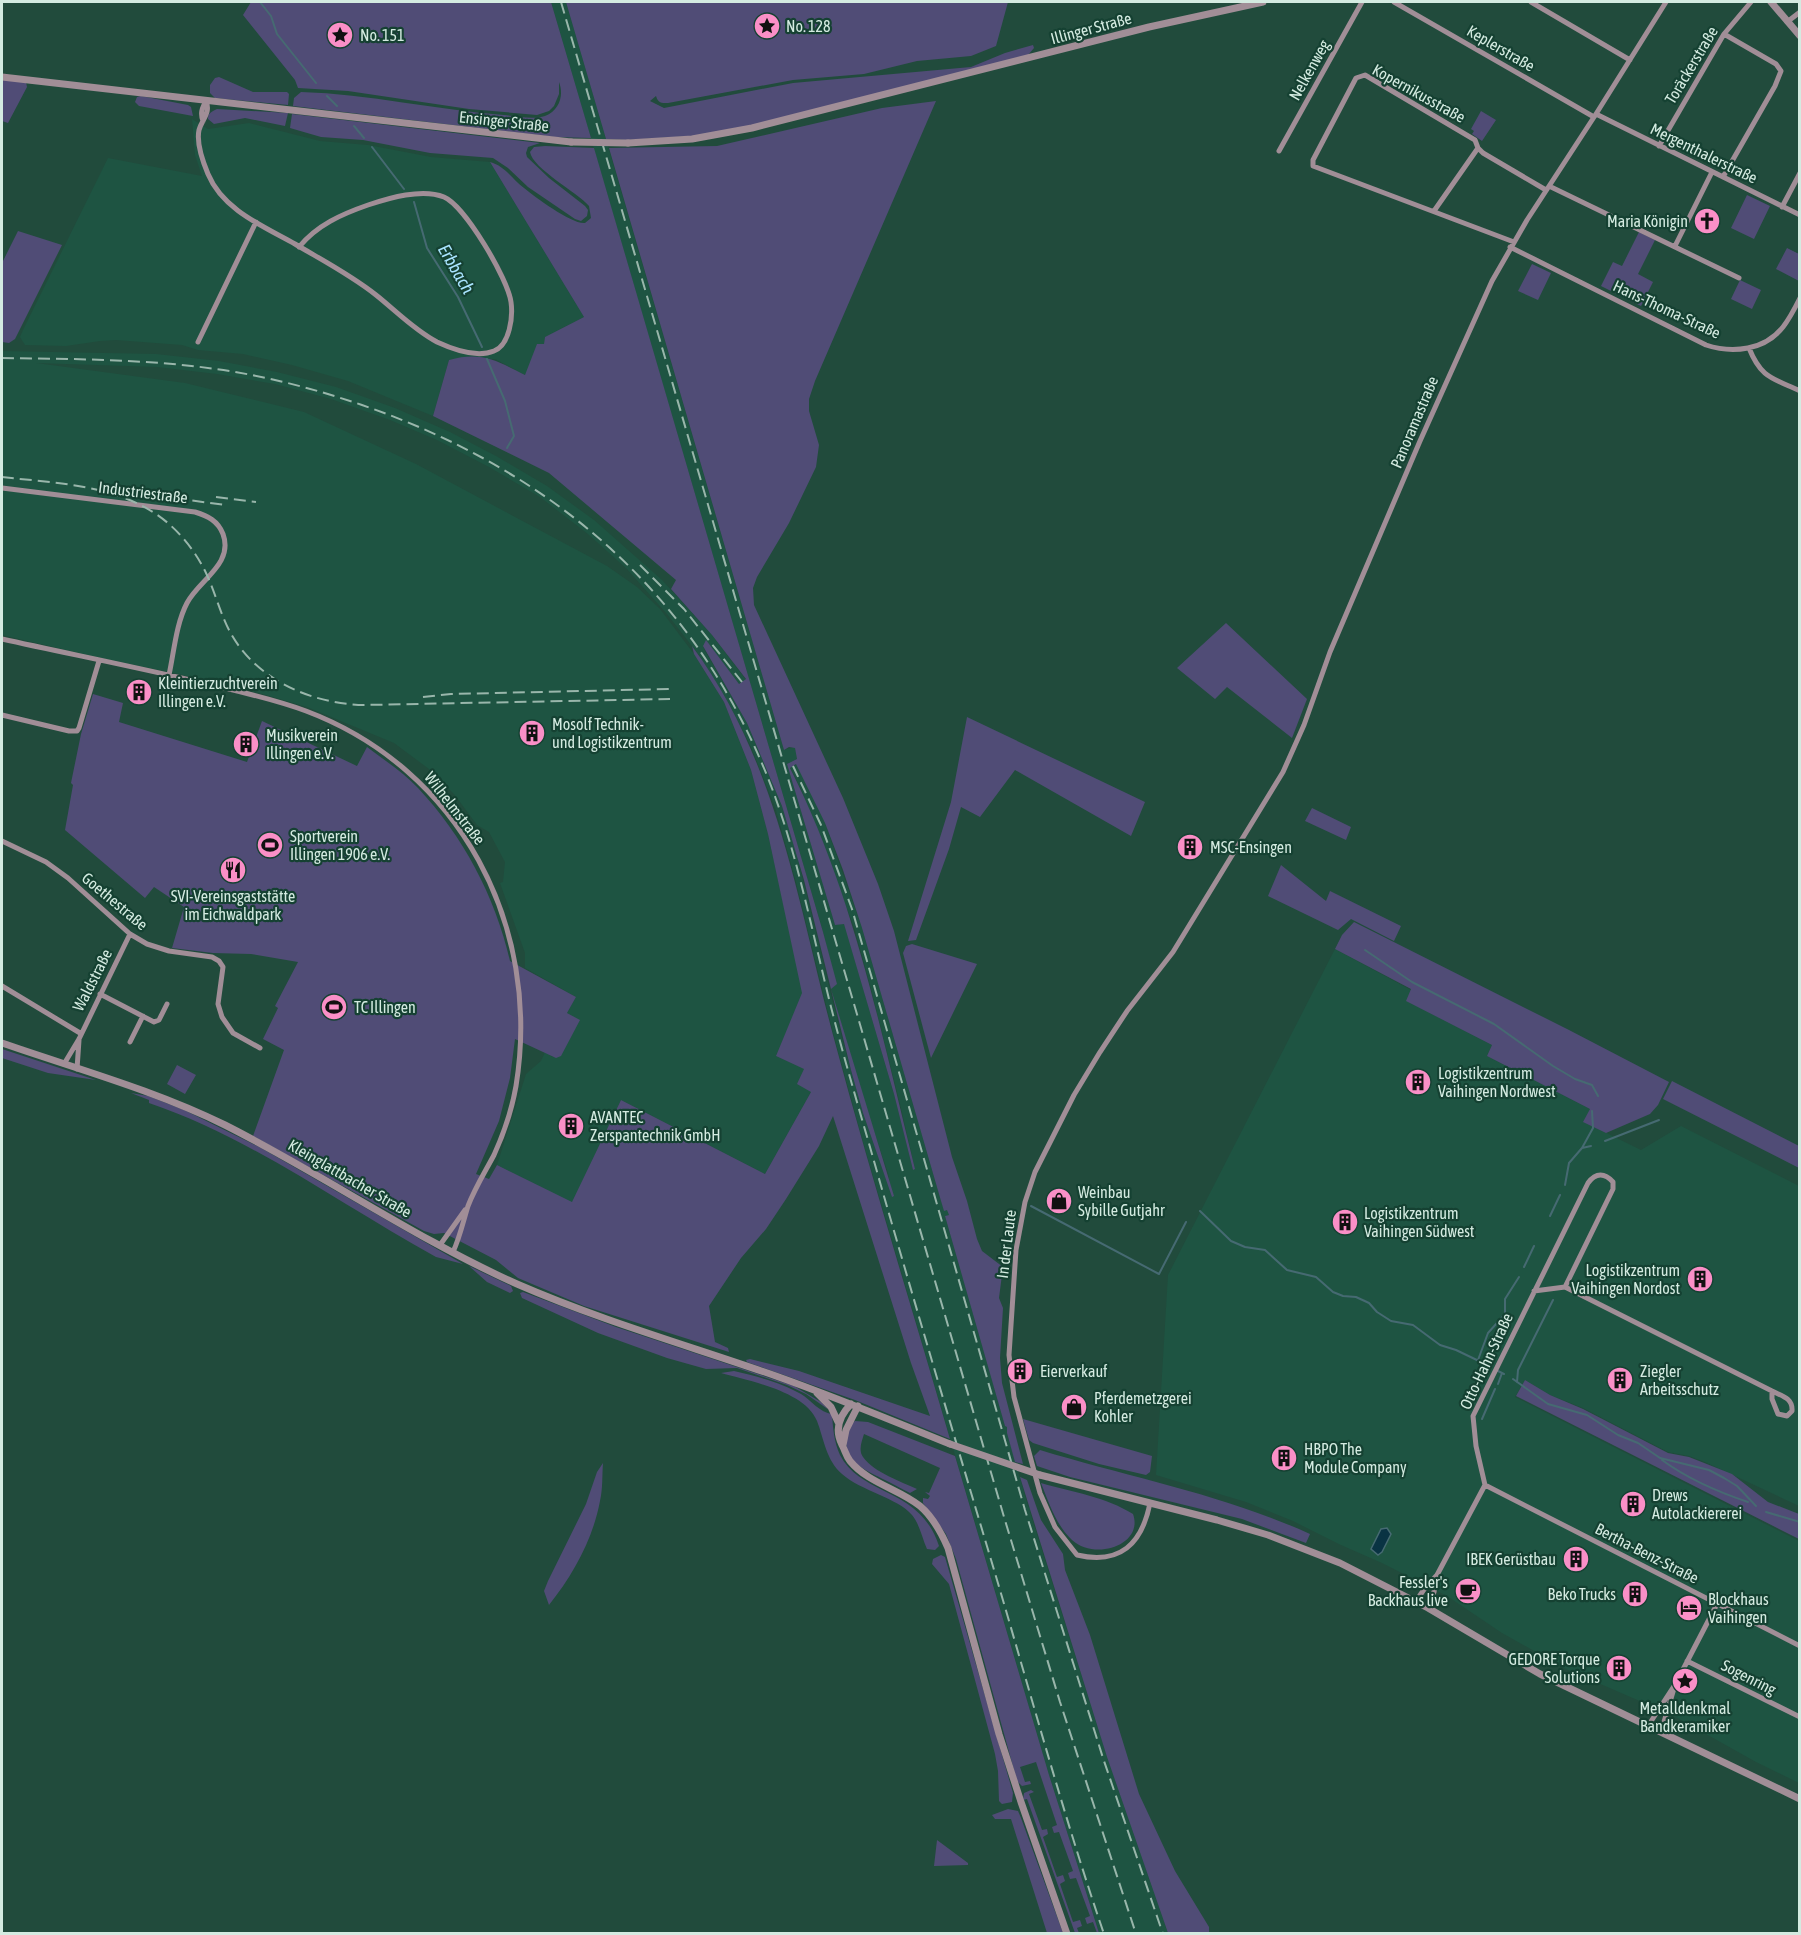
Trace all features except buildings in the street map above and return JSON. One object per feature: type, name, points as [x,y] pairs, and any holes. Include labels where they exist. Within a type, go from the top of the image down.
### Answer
[{"type":"street","name":"Illinger Straße","points":[[998,66],[1149,27],[1263,2]]},
{"type":"street","name":"Nelkenweg","points":[[1279,151],[1362,2]]},
{"type":"street","name":"Keplerstraße","points":[[1394,2],[1595,116]]},
{"type":"street","points":[[1531,2],[1629,60]]},
{"type":"street","name":"Panoramastraße","points":[[1222,872],[1287,764],[1304,725],[1330,652],[1420,441],[1492,281],[1512,245],[1666,2]]},
{"type":"street","name":"Toräckerstraße","points":[[1659,146],[1724,34],[1751,2]]},
{"type":"street","points":[[1771,2],[1800,36]]},
{"type":"street","points":[[1787,22],[1800,12]]},
{"type":"street","points":[[1723,177],[1775,86],[1781,71],[1776,64],[1724,34]]},
{"type":"street","name":"Ensinger Straße","points":[[2,77],[571,142],[628,143],[692,139],[752,128],[998,66]]},
{"type":"street","name":"Kopernikusstraße","points":[[1512,245],[1434,211],[1313,166],[1313,160],[1356,78],[1365,75],[1475,140],[1483,153],[1548,188],[1675,246],[1738,278]]},
{"type":"street","points":[[206,101],[202,107],[203,121],[199,131],[203,162],[213,184],[229,203],[256,222],[364,285],[416,328],[436,341],[454,349],[488,352],[498,349],[507,335],[511,318],[511,300],[508,292],[467,219],[447,198],[428,194],[403,197],[360,208],[316,230],[299,247]]},
{"type":"street","name":"Mergenthalerstraße","points":[[1595,116],[1800,215]]},
{"type":"street","points":[[1434,211],[1478,148]]},
{"type":"street","points":[[1675,246],[1712,172]]},
{"type":"street","points":[[1782,207],[1800,173]]},
{"type":"street","points":[[198,342],[256,222]]},
{"type":"street","name":"Hans-Thoma-Straße","points":[[1512,245],[1706,345],[1726,350],[1749,348],[1778,333],[1788,321],[1800,298]]},
{"type":"street","points":[[1749,348],[1762,372],[1800,391]]},
{"type":"street","name":"Industriestraße","points":[[2,488],[195,512],[206,515],[216,523],[225,543],[225,552],[213,573],[187,603],[169,675]]},
{"type":"street","name":"Wilhelmstraße","points":[[2,639],[256,696],[305,711],[334,723],[376,747],[417,779],[463,834],[501,910],[511,939],[519,981],[520,1020],[518,1068],[509,1115],[495,1152],[468,1206],[453,1252]]},
{"type":"street","points":[[2,715],[76,731],[79,728],[99,661]]},
{"type":"street","name":"Goethestraße","points":[[2,841],[46,862],[68,878],[130,934],[147,944],[169,951],[212,957],[219,961],[223,967],[218,1004],[222,1017],[233,1033],[260,1048]]},
{"type":"street","name":"In der Laute","points":[[1150,1503],[1142,1530],[1131,1545],[1113,1556],[1101,1558],[1077,1555],[1064,1540],[1047,1511],[1031,1464],[1012,1386],[1009,1354],[1016,1250],[1025,1202],[1035,1172],[1074,1095],[1126,1011],[1179,942],[1222,872]]},
{"type":"street","name":"Waldstraße","points":[[63,1064],[130,934]]},
{"type":"street","points":[[2,986],[79,1036]]},
{"type":"street","points":[[100,994],[154,1022],[159,1020],[167,1004]]},
{"type":"street","points":[[130,1042],[143,1016]]},
{"type":"street","name":"Waldstraße","points":[[77,1069],[79,1036]]},
{"type":"street","name":"Kleinglattbacher Straße","points":[[2,1043],[149,1093],[224,1125],[453,1252],[498,1275],[581,1311],[813,1389],[950,1444],[1040,1475],[1217,1520],[1268,1535],[1340,1563],[1416,1601],[1540,1674],[1800,1799]]},
{"type":"street","name":"Otto-Hahn-Straße","points":[[1485,1485],[1476,1446],[1473,1416],[1588,1183],[1593,1176],[1601,1174],[1608,1176],[1614,1182],[1613,1189],[1565,1287]]},
{"type":"street","name":"Wilhelmstraße","points":[[440,1245],[468,1206]]},
{"type":"street","points":[[1534,1292],[1565,1287],[1787,1398],[1791,1402],[1792,1411],[1788,1416],[1778,1414],[1772,1399],[1772,1391]]},
{"type":"street","points":[[813,1389],[831,1407],[838,1423],[838,1435],[847,1456],[860,1470],[922,1508],[943,1537],[954,1567],[988,1695],[1017,1791],[1067,1934]]},
{"type":"street","points":[[838,1423],[855,1405]]},
{"type":"street","points":[[843,1445],[855,1405]]},
{"type":"street","points":[[1416,1601],[1437,1575],[1485,1485]]},
{"type":"street","name":"Bertha-Benz-Straße","points":[[1485,1485],[1717,1604]]},
{"type":"street","points":[[1428,1608],[1437,1575]]},
{"type":"street","points":[[1648,1726],[1676,1683],[1717,1604],[1800,1646]]},
{"type":"street","name":"Sogenring","points":[[1687,1661],[1800,1718]]},
{"type":"street","points":[[1661,1732],[1676,1683]]},
{"type":"shaded area","points":[[251,2],[551,2],[591,138],[554,137],[293,106],[294,98],[301,92],[326,93],[535,118],[545,116],[554,110],[561,97],[561,92],[559,82],[559,94],[554,106],[549,111],[537,115],[469,109],[348,91],[298,88],[295,80],[243,15]]},
{"type":"shaded area","points":[[551,2],[566,2],[784,750],[795,747],[797,759],[787,764],[835,925],[844,923],[894,1094],[913,1170],[915,1169],[900,1104],[855,930],[801,789],[790,767],[797,764],[825,823],[862,928],[941,1201],[944,1210],[947,1210],[949,1215],[945,1216],[1028,1506],[1107,1757],[1168,1933],[1099,1933],[1049,1775],[863,1142],[775,807],[751,747],[730,706],[699,655],[627,569],[588,534],[540,497],[489,467],[437,440],[331,399],[275,384],[217,374],[157,367],[36,363],[185,383],[304,412],[416,464],[607,566],[637,587],[660,609],[694,654],[724,702],[751,770],[768,834],[803,993],[776,1056],[805,1069],[811,1092],[765,1174],[621,1100],[572,1203],[497,1165],[526,1074],[541,1061],[545,1052],[553,1057],[579,1020],[567,1013],[576,997],[525,968],[525,953],[500,883],[503,882],[505,862],[489,832],[477,825],[454,794],[429,769],[394,743],[307,707],[259,693],[2,635],[2,351],[156,354],[219,361],[277,372],[336,387],[395,408],[450,432],[547,486],[594,520],[662,580],[712,635],[746,680],[739,684],[706,641],[703,646],[705,651],[747,723],[782,806],[795,848],[840,1031],[863,1113],[892,1196],[888,1173],[860,1090],[831,989],[836,984],[823,932]]},
{"type":"shaded area","points":[[566,2],[1008,2],[996,46],[971,56],[917,61],[864,74],[793,80],[668,103],[660,102],[656,96],[650,101],[664,108],[793,83],[971,67],[1005,53],[1033,45],[1034,48],[1028,55],[751,126],[692,136],[606,139]]},
{"type":"shaded area","points":[[219,77],[253,92],[287,92],[289,94],[288,105],[215,98],[210,93],[210,85],[215,78]]},
{"type":"shaded area","points":[[2,80],[26,82],[27,87],[8,123],[2,121]]},
{"type":"shaded area","points":[[137,97],[188,105],[191,107],[193,116],[139,106],[135,102]]},
{"type":"shaded area","points":[[936,101],[815,381],[809,399],[809,411],[819,445],[816,467],[789,523],[757,577],[753,588],[754,605],[843,798],[878,884],[894,931],[952,1157],[977,1239],[982,1251],[1003,1267],[999,1298],[1003,1308],[1000,1358],[1002,1383],[1023,1464],[1015,1462],[1007,1427],[945,1216],[949,1215],[947,1210],[944,1211],[862,928],[825,823],[796,764],[790,768],[832,865],[864,965],[915,1169],[913,1170],[894,1094],[844,924],[835,925],[787,764],[797,759],[795,748],[789,747],[784,750],[609,148],[717,146],[882,108]]},
{"type":"shaded area","points":[[217,109],[288,113],[285,126],[245,118],[214,124],[208,117]]},
{"type":"shaded area","points":[[1481,111],[1496,120],[1482,141],[1472,134],[1474,131],[1471,129]]},
{"type":"shaded area","points":[[292,114],[540,143],[528,147],[527,157],[549,178],[585,206],[588,210],[587,216],[581,221],[575,219],[528,187],[508,168],[493,158],[430,153],[363,140],[321,137],[290,128]]},
{"type":"shaded area","points":[[192,119],[208,129],[249,123],[320,141],[368,145],[431,157],[490,162],[584,317],[545,337],[544,344],[525,375],[495,359],[449,360],[433,416],[348,381],[243,354],[198,350],[182,345],[116,340],[66,346],[25,345],[20,337],[23,330],[108,158],[202,176],[195,155]]},
{"type":"shaded area","points":[[534,147],[594,148],[823,932],[837,984],[831,989],[894,1196],[892,1197],[863,1113],[851,1070],[804,880],[782,806],[747,723],[703,646],[706,640],[739,684],[746,679],[712,635],[671,589],[676,580],[549,473],[433,416],[449,360],[461,357],[480,357],[525,375],[537,344],[544,344],[545,337],[584,317],[490,162],[504,170],[536,198],[554,210],[572,220],[585,223],[591,218],[589,206],[533,159],[530,152]]},
{"type":"shaded area","points":[[1747,195],[1770,206],[1754,239],[1731,228]]},
{"type":"shaded area","points":[[18,231],[62,245],[15,339],[9,343],[2,342],[2,263]]},
{"type":"shaded area","points":[[1639,232],[1655,240],[1638,274],[1653,282],[1641,306],[1601,286],[1613,262],[1622,266]]},
{"type":"shaded area","points":[[1787,248],[1799,254],[1799,281],[1776,269]]},
{"type":"shaded area","points":[[1532,264],[1551,273],[1538,300],[1518,291]]},
{"type":"shaded area","points":[[1740,280],[1761,290],[1752,309],[1731,299]]},
{"type":"shaded area","points":[[1226,623],[1307,699],[1292,738],[1227,687],[1215,699],[1177,668]]},
{"type":"shaded area","points":[[692,646],[721,690],[745,737],[765,784],[781,833],[847,1086],[950,1439],[855,1400],[746,1360],[799,1371],[930,1416],[833,1116],[819,1146],[786,1199],[766,1229],[741,1258],[709,1306],[715,1342],[728,1348],[729,1352],[584,1306],[518,1278],[496,1260],[444,1233],[434,1234],[424,1231],[253,1136],[284,1050],[263,1039],[278,1008],[275,1006],[298,962],[251,954],[213,953],[172,948],[184,907],[154,887],[145,898],[65,830],[73,785],[71,783],[81,734],[93,694],[123,703],[119,722],[247,762],[262,721],[357,766],[367,747],[412,782],[449,826],[486,890],[496,913],[510,961],[576,997],[567,1013],[580,1020],[561,1056],[556,1058],[515,1039],[510,1078],[499,1121],[476,1174],[489,1179],[497,1165],[572,1202],[621,1100],[765,1174],[811,1092],[797,1084],[804,1069],[776,1056],[802,993],[768,834],[751,770],[724,702],[694,654]]},
{"type":"shaded area","points":[[967,717],[1145,802],[1131,836],[1015,770],[980,817],[961,807],[949,849],[916,940],[908,941],[951,802]]},
{"type":"shaded area","points":[[1312,808],[1351,827],[1346,840],[1305,821]]},
{"type":"shaded area","points":[[1281,865],[1326,901],[1330,891],[1401,926],[1394,941],[1351,919],[1338,930],[1268,896]]},
{"type":"shaded area","points":[[1354,922],[1669,1082],[1658,1105],[1650,1114],[1606,1133],[1583,1122],[1590,1109],[1487,1056],[1492,1045],[1406,1001],[1411,989],[1335,949],[1342,935]]},
{"type":"shaded area","points":[[912,944],[977,964],[931,1058],[903,953],[906,946]]},
{"type":"shaded area","points":[[1335,949],[1411,990],[1407,1001],[1492,1045],[1487,1056],[1590,1109],[1584,1122],[1641,1150],[1681,1126],[1799,1186],[1799,1506],[1705,1462],[1668,1452],[1583,1408],[1550,1395],[1525,1380],[1515,1397],[1799,1541],[1799,1783],[1672,1715],[1568,1670],[1502,1633],[1447,1596],[1382,1563],[1293,1521],[1246,1502],[1156,1475],[1168,1275]]},
{"type":"shaded area","points":[[2,1049],[96,1080],[48,1073],[2,1058]]},
{"type":"shaded area","points":[[177,1065],[196,1075],[185,1094],[167,1084]]},
{"type":"shaded area","points":[[1672,1081],[1799,1146],[1799,1168],[1663,1099]]},
{"type":"shaded area","points":[[131,1093],[148,1096],[184,1110],[261,1148],[463,1264],[436,1257],[260,1153]]},
{"type":"shaded area","points":[[469,1266],[511,1286],[513,1291],[510,1293],[487,1282]]},
{"type":"shaded area","points":[[523,1292],[616,1327],[794,1386],[821,1402],[829,1410],[806,1394],[787,1385],[737,1368],[706,1369],[667,1358],[598,1333],[522,1298],[520,1293]]},
{"type":"shaded area","points":[[734,1371],[786,1386],[832,1414],[838,1450],[850,1469],[862,1479],[905,1502],[919,1513],[930,1527],[939,1546],[935,1550],[927,1549],[917,1523],[906,1509],[842,1474],[829,1456],[817,1421],[811,1411],[801,1402],[775,1389],[721,1373]]},
{"type":"shaded area","points":[[1525,1380],[1550,1395],[1583,1409],[1668,1453],[1689,1457],[1732,1474],[1768,1502],[1799,1514],[1799,1539],[1516,1396]]},
{"type":"shaded area","points":[[1023,1419],[1152,1456],[1150,1472],[1146,1475],[1099,1464],[1033,1443],[1029,1440]]},
{"type":"shaded area","points":[[855,1421],[868,1422],[955,1456],[1049,1775],[1099,1933],[1093,1922],[1087,1924],[1085,1918],[1090,1916],[1076,1878],[1070,1879],[1068,1873],[1073,1871],[1059,1832],[1054,1833],[1052,1827],[1057,1825],[1036,1762],[1020,1767],[1025,1782],[1030,1781],[1031,1784],[1022,1786],[1017,1781],[956,1559],[946,1534],[923,1503],[923,1498],[928,1499],[930,1496],[925,1492],[929,1493],[940,1468],[864,1434],[861,1451],[868,1463],[888,1476],[917,1489],[910,1493],[870,1472],[856,1463],[847,1451],[848,1433]]},
{"type":"shaded area","points":[[1040,1450],[1210,1497],[1310,1534],[1306,1543],[1242,1519],[1070,1477],[1037,1466],[1034,1456]]},
{"type":"shaded area","points":[[603,1463],[601,1496],[587,1543],[574,1569],[549,1605],[544,1591]]},
{"type":"shaded area","points":[[1020,1477],[1027,1480],[1041,1520],[1063,1554],[1065,1570],[1090,1635],[1139,1794],[1175,1871],[1209,1927],[1209,1933],[1168,1933],[1107,1757]]},
{"type":"shaded area","points":[[1041,1483],[1100,1499],[1123,1508],[1133,1514],[1134,1525],[1131,1534],[1125,1541],[1104,1549],[1082,1546],[1072,1540],[1062,1528]]},
{"type":"shaded area","points":[[941,1555],[945,1557],[1013,1793],[1012,1802],[1002,1804],[999,1801],[995,1754],[949,1584],[932,1564],[933,1559]]},
{"type":"shaded area","points":[[1031,1790],[1034,1792],[1029,1794],[1042,1830],[1047,1829],[1048,1834],[1043,1837],[1057,1877],[1063,1875],[1065,1881],[1060,1884],[1073,1922],[1080,1920],[1082,1926],[1077,1928],[1079,1933],[1075,1933],[1027,1799],[1023,1800],[1024,1793]]},
{"type":"shaded area","points":[[1008,1809],[1018,1811],[1063,1933],[1047,1933],[1011,1819],[995,1819],[992,1815]]},
{"type":"shaded area","points":[[937,1840],[968,1863],[968,1865],[934,1866]]},
{"type":"water","points":[[1387,1528],[1391,1534],[1382,1552],[1378,1555],[1371,1549],[1381,1529]]},
{"type":"waterway","name":"Erbbach","points":[[260,2],[271,16],[277,34],[316,83]]},
{"type":"waterway","name":"Erbbach","points":[[327,96],[337,106]]},
{"type":"waterway","name":"Erbbach","points":[[354,126],[364,138]]},
{"type":"waterway","name":"Erbbach","points":[[372,147],[404,189]]},
{"type":"waterway","name":"Erbbach","points":[[414,202],[427,248],[458,297],[482,347]]},
{"type":"waterway","name":"Erbbach","points":[[487,359],[505,401],[514,436],[507,448]]},
{"type":"waterway","points":[[1365,950],[1412,982],[1494,1024],[1553,1066],[1575,1079],[1592,1085],[1598,1096]]},
{"type":"waterway","points":[[1565,1185],[1569,1163],[1582,1148],[1593,1128],[1592,1111]]},
{"type":"waterway","points":[[1605,1141],[1659,1120]]},
{"type":"waterway","points":[[1582,1148],[1591,1146]]},
{"type":"waterway","points":[[1550,1216],[1560,1195]]},
{"type":"waterway","points":[[1031,1206],[1159,1274],[1186,1222]]},
{"type":"waterway","points":[[1200,1211],[1231,1241],[1245,1247],[1265,1250],[1287,1270],[1316,1277],[1333,1292],[1356,1297],[1369,1303],[1377,1312],[1391,1321],[1413,1325],[1440,1345],[1481,1362]]},
{"type":"waterway","points":[[1524,1267],[1534,1246]]},
{"type":"waterway","points":[[1478,1360],[1488,1333],[1505,1314],[1505,1299],[1519,1277]]},
{"type":"waterway","points":[[1517,1382],[1518,1370],[1553,1300]]},
{"type":"waterway","points":[[1498,1371],[1504,1374]]},
{"type":"waterway","points":[[1498,1384],[1502,1373]]},
{"type":"waterway","points":[[1513,1379],[1548,1404],[1587,1415],[1660,1458],[1709,1470],[1737,1486],[1756,1506]]},
{"type":"waterway","points":[[1482,1419],[1495,1389]]},
{"type":"waterway","points":[[1662,1460],[1704,1484],[1748,1502]]},
{"type":"waterway","points":[[1766,1512],[1800,1522]]},
{"type":"railway","points":[[561,2],[1004,1517],[1060,1702],[1136,1934]]},
{"type":"railway","points":[[2,358],[136,361],[235,372],[272,379],[362,405],[430,432],[494,464],[553,502],[607,546],[656,595],[699,650],[737,711],[768,778],[785,826],[839,1037],[883,1192],[1059,1792],[1104,1934]]},
{"type":"railway","points":[[2,477],[81,486],[120,496],[156,514],[185,540],[202,564],[226,625],[241,649],[270,676],[306,694],[344,704],[364,705],[670,699]]},
{"type":"railway","points":[[121,491],[225,505]]},
{"type":"railway","points":[[216,497],[256,502]]},
{"type":"railway","points":[[640,565],[684,609],[742,682]]},
{"type":"railway","points":[[423,697],[451,694],[670,689]]},
{"type":"railway","points":[[793,766],[821,825],[852,909],[1025,1510],[1103,1758],[1163,1934]]},
{"type":"place","name":"No. 128","points":[[767,26]]},
{"type":"place","name":"No. 151","points":[[340,35]]},
{"type":"place","name":"Maria Königin","points":[[1707,221]]},
{"type":"place","name":"Kleintierzuchtverein Illingen e.V.","points":[[139,692]]},
{"type":"place","name":"Mosolf Technik- und Logistikzentrum","points":[[532,733]]},
{"type":"place","name":"Musikverein Illingen e.V.","points":[[246,744]]},
{"type":"place","name":"Sportverein Illingen 1906 e.V.","points":[[270,845]]},
{"type":"place","name":"MSC-Ensingen","points":[[1190,847]]},
{"type":"place","name":"SVI-Vereinsgaststätte im Eichwaldpark","points":[[233,870]]},
{"type":"place","name":"TC Illingen","points":[[334,1007]]},
{"type":"place","name":"Logistikzentrum Vaihingen Nordwest","points":[[1418,1082]]},
{"type":"place","name":"AVANTEC Zerspantechnik GmbH","points":[[571,1126]]},
{"type":"place","name":"Weinbau Sybille Gutjahr","points":[[1059,1201]]},
{"type":"place","name":"Logistikzentrum Vaihingen Südwest","points":[[1345,1222]]},
{"type":"place","name":"Logistikzentrum Vaihingen Nordost","points":[[1700,1279]]},
{"type":"place","name":"Eierverkauf","points":[[1020,1371]]},
{"type":"place","name":"Ziegler Arbeitsschutz","points":[[1620,1380]]},
{"type":"place","name":"Pferdemetzgerei Kohler","points":[[1074,1407]]},
{"type":"place","name":"HBPO The Module Company","points":[[1284,1458]]},
{"type":"place","name":"Drews Autolackiererei","points":[[1633,1504]]},
{"type":"place","name":"IBEK Gerüstbau","points":[[1576,1559]]},
{"type":"place","name":"Fessler's Backhaus live","points":[[1468,1591]]},
{"type":"place","name":"Beko Trucks","points":[[1635,1594]]},
{"type":"place","name":"Blockhaus Vaihingen","points":[[1689,1608]]},
{"type":"place","name":"GEDORE Torque Solutions","points":[[1619,1668]]},
{"type":"place","name":"Metalldenkmal Bandkeramiker","points":[[1685,1681]]}]
